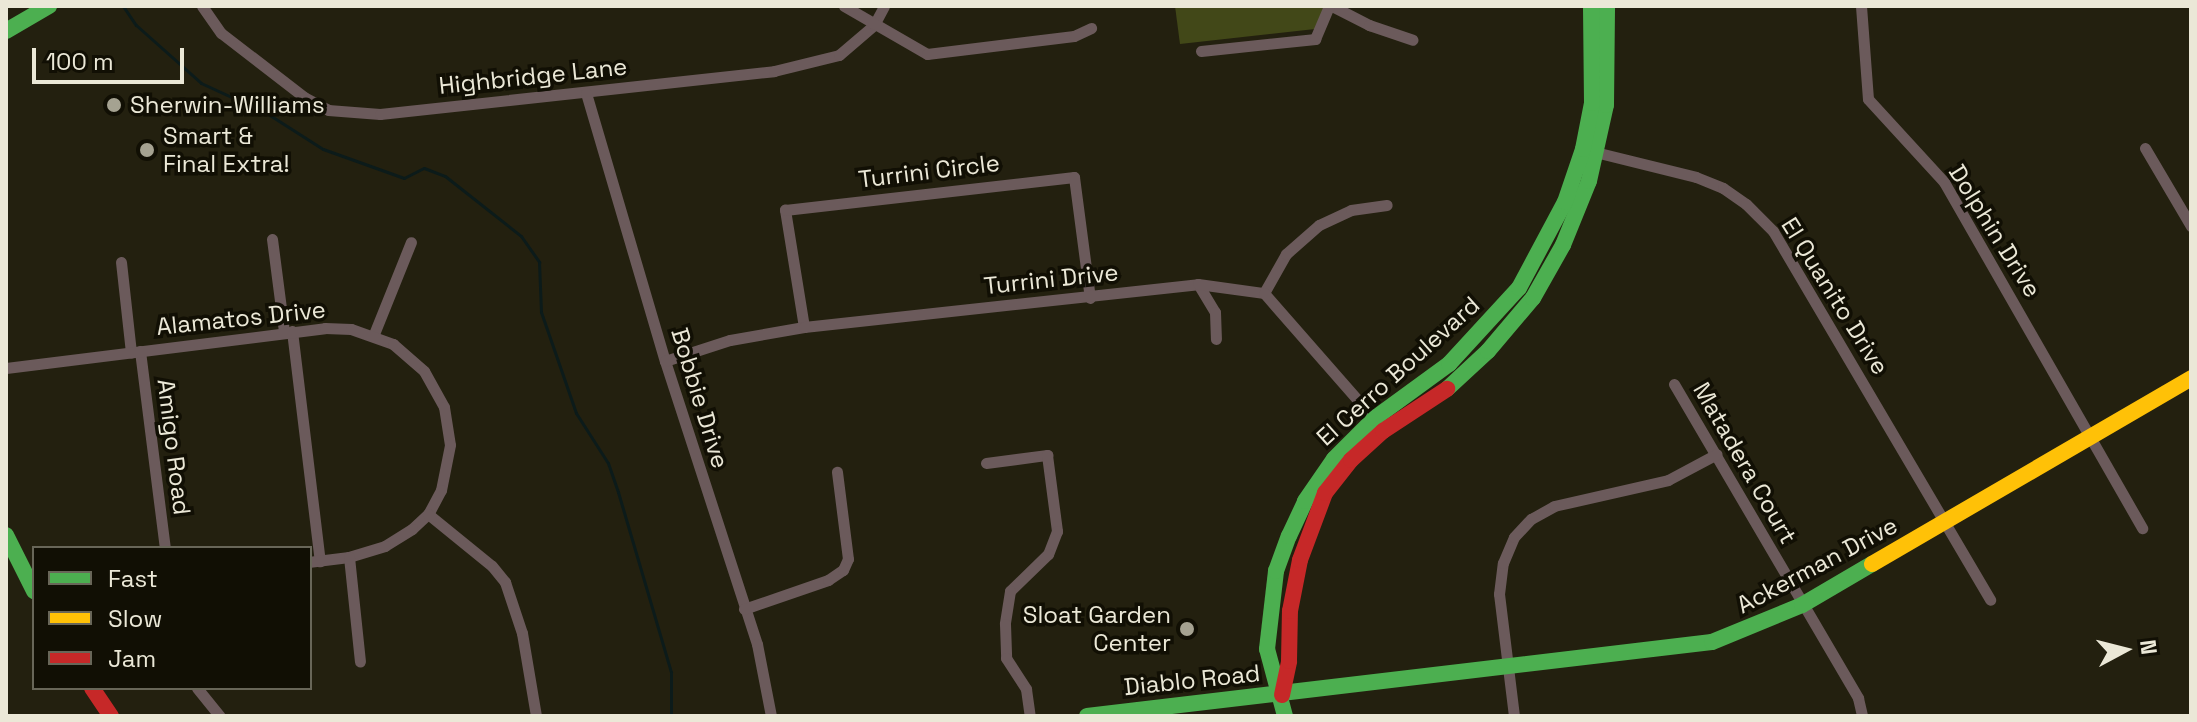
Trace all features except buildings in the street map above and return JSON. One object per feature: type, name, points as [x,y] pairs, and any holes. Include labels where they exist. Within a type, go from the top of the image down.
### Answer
[{"type":"main road","points":[[6,31],[49,6]]},
{"type":"main road","name":"El Cerro Boulevard","points":[[1590,151],[1593,73],[1591,6]]},
{"type":"main road","name":"El Cerro Boulevard","points":[[1282,695],[1267,649],[1279,562],[1296,518],[1319,479],[1476,339],[1519,288],[1590,151],[1607,92],[1607,6]]},
{"type":"main road","name":"Ackerman Drive","points":[[1282,695],[1712,642],[1802,605],[2191,378]]},
{"type":"main road","points":[[6,535],[32,587]]},
{"type":"main road","points":[[93,690],[106,714]]},
{"type":"main road","name":"Diablo Road","points":[[1087,716],[1282,695],[1285,716]]},
{"type":"street","name":"Highbridge Lane","points":[[202,6],[221,33],[304,97],[328,110],[380,114],[774,71],[839,55],[874,25],[884,6]]},
{"type":"street","points":[[844,6],[927,54],[1074,36],[1091,28]]},
{"type":"street","points":[[1201,51],[1315,39],[1331,6],[1369,25],[1413,40]]},
{"type":"street","name":"Dolphin Drive","points":[[1861,6],[1868,99],[1944,182],[2142,528]]},
{"type":"street","name":"Bobbie Drive","points":[[586,93],[665,361],[760,657],[771,716]]},
{"type":"street","points":[[2145,148],[2191,226]]},
{"type":"street","name":"El Quanito Drive","points":[[1590,151],[1696,177],[1723,188],[1746,204],[1773,231],[1990,600]]},
{"type":"street","name":"Turrini Circle","points":[[804,327],[785,210],[1074,177],[1090,298]]},
{"type":"street","points":[[1379,425],[1264,293],[1286,254],[1319,225],[1351,210],[1387,205]]},
{"type":"street","points":[[272,239],[288,331],[315,562]]},
{"type":"street","points":[[374,334],[411,242]]},
{"type":"street","name":"Amigo Road","points":[[121,262],[165,546]]},
{"type":"street","points":[[1198,284],[1215,312],[1216,339]]},
{"type":"street","name":"Turrini Drive","points":[[665,361],[730,340],[804,327],[1198,284],[1264,293]]},
{"type":"street","name":"Alamatos Drive","points":[[6,368],[288,331],[351,329],[374,334],[416,362],[434,386],[444,407],[450,445],[447,470],[428,514],[412,529],[385,546],[349,557],[315,562]]},
{"type":"street","name":"Matadera Court","points":[[1674,384],[1858,698],[1862,716]]},
{"type":"street","points":[[1514,716],[1499,594],[1503,563],[1514,537],[1531,519],[1554,506],[1668,480],[1717,454]]},
{"type":"street","points":[[986,463],[1047,455],[1057,531],[1048,554],[1010,591],[1005,624],[1006,658],[1026,689],[1030,716]]},
{"type":"street","points":[[744,609],[828,580],[843,570],[848,559],[837,472]]},
{"type":"street","points":[[428,514],[492,566],[505,582],[522,633],[536,716]]},
{"type":"street","points":[[349,557],[360,661]]},
{"type":"street","points":[[199,690],[220,716]]},
{"type":"green space","points":[[1175,6],[1325,6],[1315,29],[1180,44]]},
{"type":"waterway","points":[[123,6],[136,25],[201,83],[268,114],[323,149],[404,178],[424,168],[445,176],[521,236],[539,262],[541,312],[576,413],[608,463],[618,492],[671,672],[671,716]]},
{"type":"traffic: fast","points":[[6,31],[49,6]]},
{"type":"traffic: fast","points":[[1285,716],[1267,649],[1276,571],[1289,536],[1305,501],[1334,459],[1375,418],[1449,364],[1519,288],[1565,202],[1583,149],[1592,103],[1591,6]]},
{"type":"traffic: fast","points":[[1447,389],[1488,351],[1533,298],[1563,245],[1589,181],[1606,105],[1607,6]]},
{"type":"traffic: fast","points":[[6,535],[32,587]]},
{"type":"traffic: fast","points":[[1087,716],[1712,642],[1802,605],[1872,564]]},
{"type":"traffic: slow","points":[[1872,564],[2191,378]]},
{"type":"traffic: jam","points":[[1282,695],[1289,661],[1290,611],[1300,560],[1325,493],[1351,460],[1383,431],[1447,389]]},
{"type":"traffic: jam","points":[[93,690],[111,716]]},
{"type":"place","name":"Sherwin-Williams","points":[[114,105]]},
{"type":"place","name":"Smart & Final Extra!","points":[[147,150]]},
{"type":"place","name":"Sloat Garden Center","points":[[1187,629]]}]
